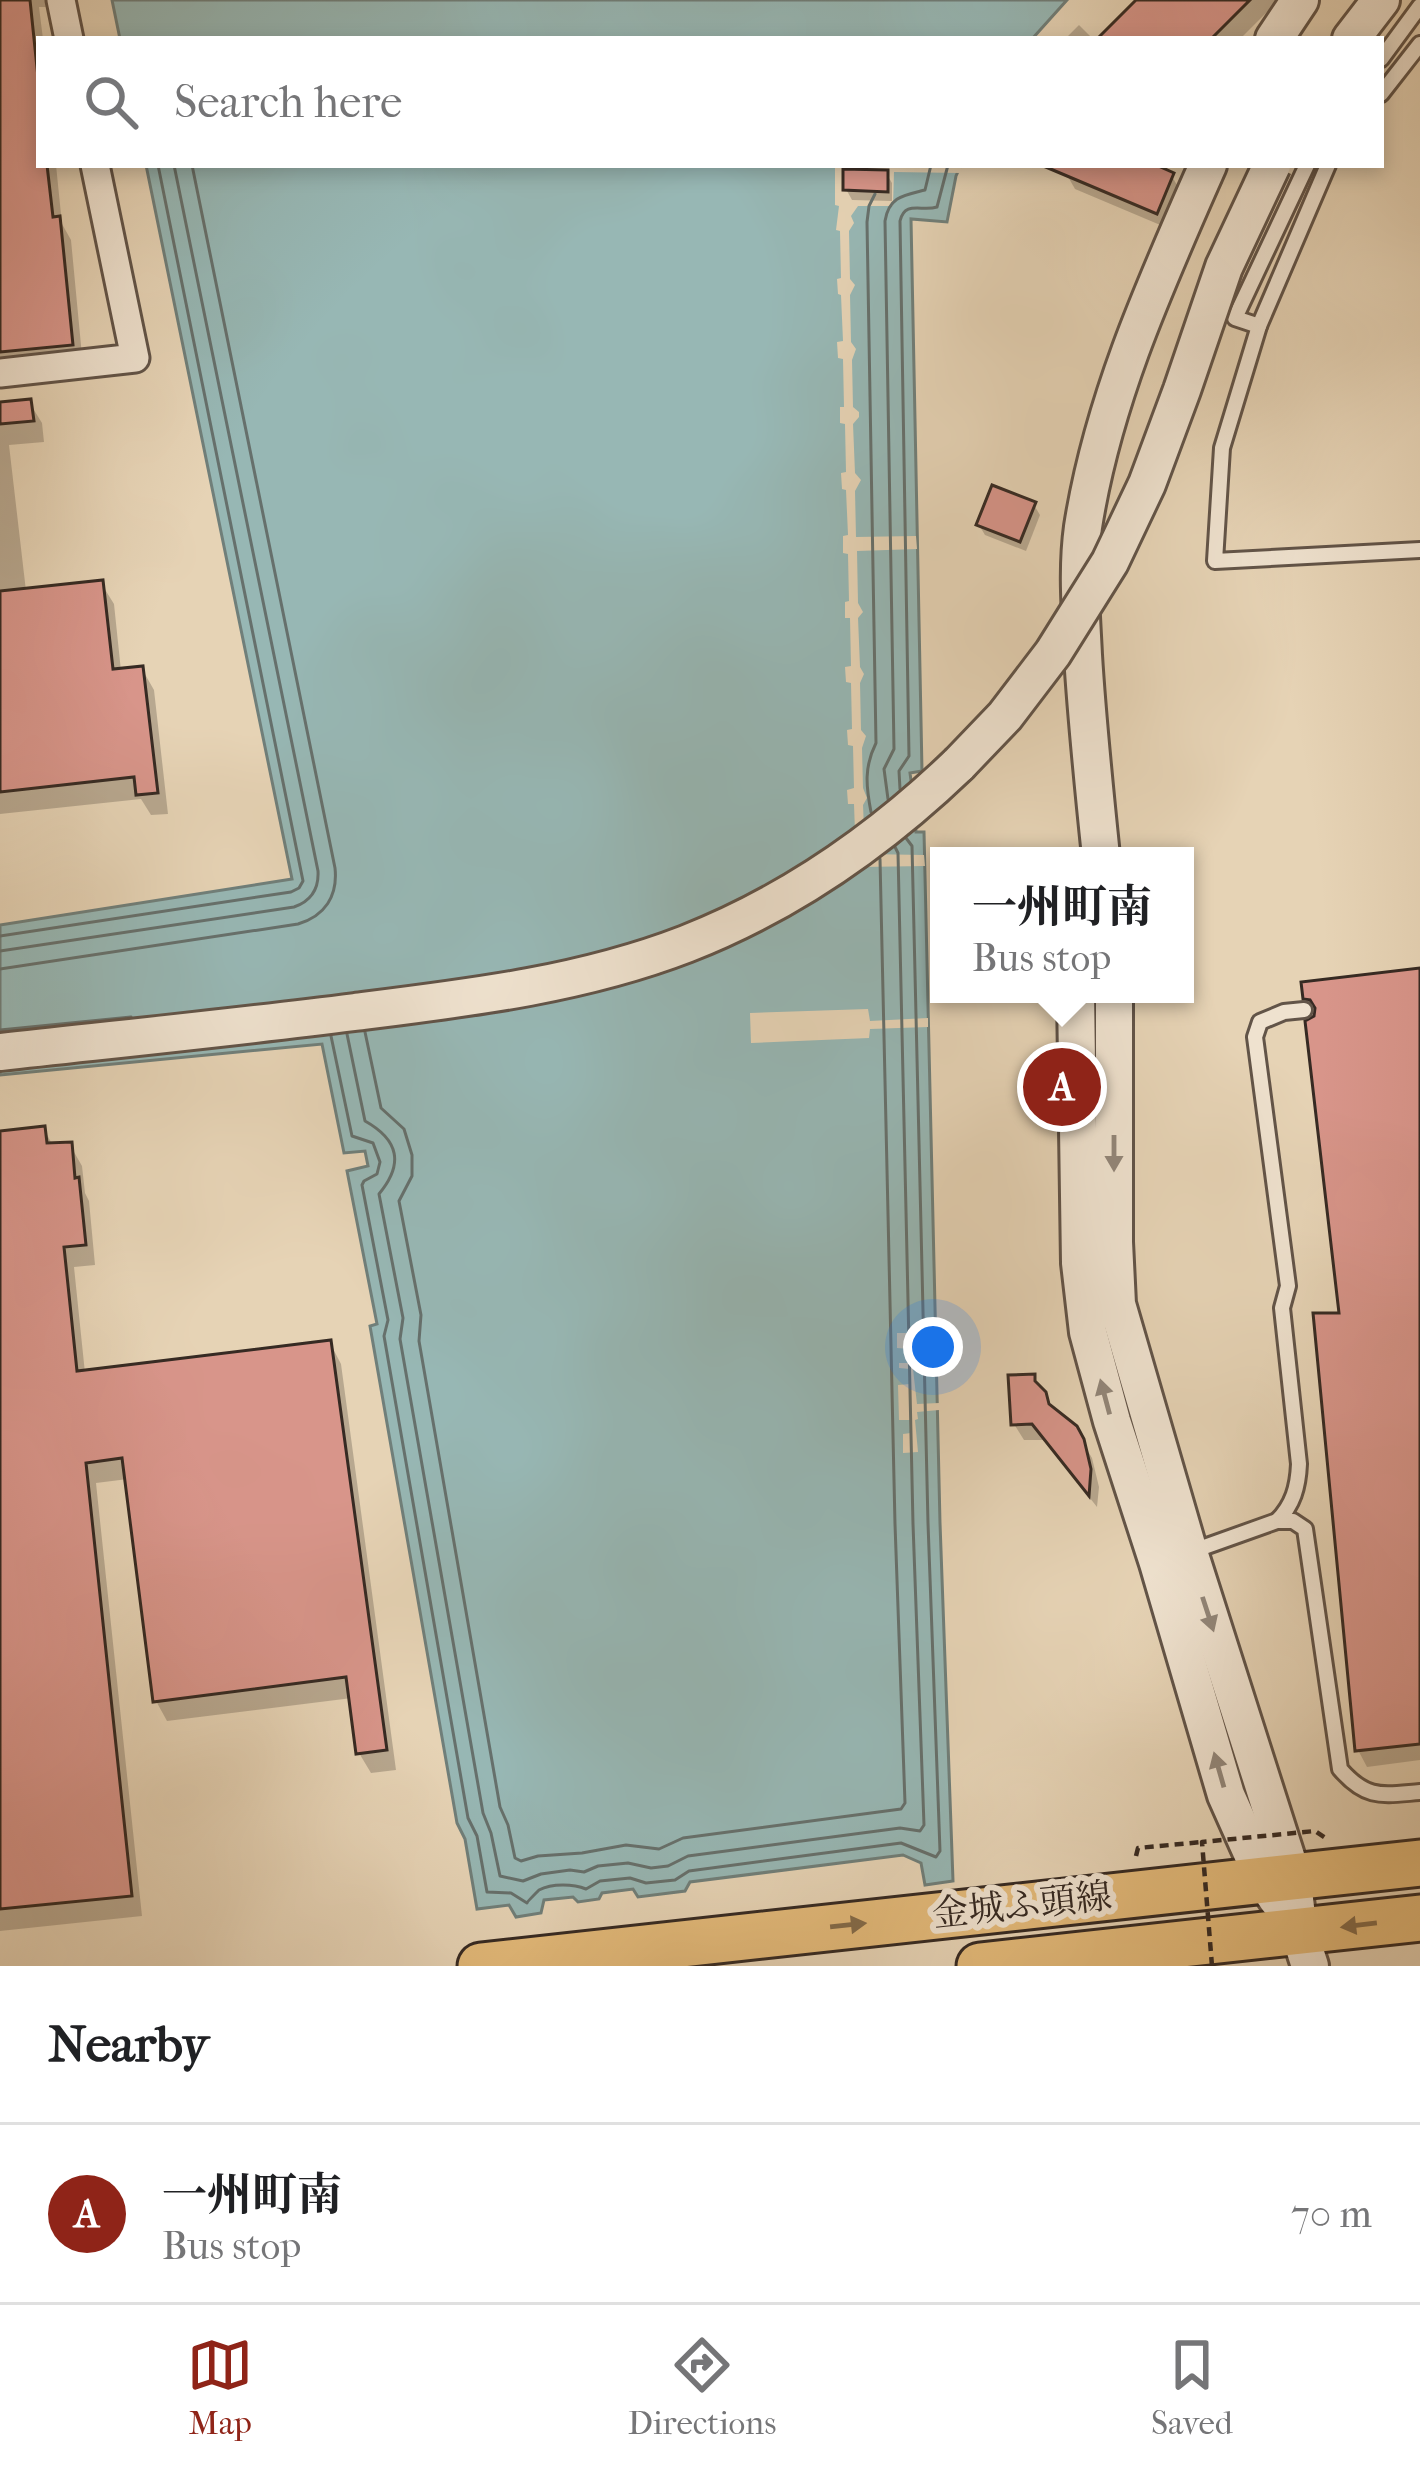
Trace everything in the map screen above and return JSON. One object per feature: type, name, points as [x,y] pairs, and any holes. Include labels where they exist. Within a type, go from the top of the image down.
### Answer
[{"type":"main road","name":"金城ふ頭線","points":[[482,1966],[1420,1863]]},
{"type":"main road","name":"金城ふ頭線","points":[[980,1966],[1304,1949],[1420,1918]]},
{"type":"street","points":[[61,0],[68,36]]},
{"type":"street","points":[[1276,36],[1300,0]]},
{"type":"street","points":[[1353,36],[1381,0]]},
{"type":"street","points":[[0,373],[135,358],[96,168]]},
{"type":"street","points":[[1100,847],[1079,586],[1083,530],[1102,432],[1133,337],[1207,168]]},
{"type":"street","points":[[0,1052],[368,1011],[548,984],[687,943],[752,914],[830,869],[924,798],[959,764],[1005,716],[1065,635],[1110,562],[1147,484],[1224,267],[1271,168]]},
{"type":"street","points":[[1082,847],[1088,729]]},
{"type":"street","points":[[1076,1003],[1080,1263],[1088,1332],[1112,1421],[1173,1557]]},
{"type":"street","points":[[1114,1003],[1117,1304],[1226,1795],[1278,1877],[1304,1949]]},
{"type":"lane","points":[[1384,55],[1420,6]]},
{"type":"lane","points":[[1384,90],[1420,44]]},
{"type":"lane","points":[[1259,326],[1235,318],[1306,168]]},
{"type":"lane","points":[[1327,168],[1259,326],[1222,448],[1215,561],[1420,550]]},
{"type":"lane","points":[[1277,1522],[1298,1487],[1299,1464],[1282,1308],[1288,1286],[1255,1037],[1260,1022],[1304,1010]]},
{"type":"lane","points":[[1173,1557],[1277,1522],[1293,1521],[1305,1529],[1340,1769],[1365,1792],[1420,1792]]},
{"type":"path","points":[[1135,1858],[1138,1848],[1315,1831],[1327,1839]]},
{"type":"path","points":[[1202,1842],[1212,1966]]},
{"type":"water","points":[[112,0],[1067,0],[1035,36],[119,36]]},
{"type":"water","points":[[147,168],[960,168],[947,222],[911,219],[922,771],[910,773],[912,788],[922,789],[925,819],[915,820],[916,832],[924,832],[953,1881],[925,1885],[921,1863],[903,1855],[690,1882],[685,1891],[638,1897],[633,1889],[578,1902],[573,1897],[544,1900],[541,1913],[516,1917],[509,1905],[477,1909],[465,1839],[457,1823],[370,1326],[377,1324],[347,1171],[368,1166],[365,1151],[344,1153],[322,1044],[0,1075],[0,925],[292,879]]},
{"type":"pier","points":[[835,168],[962,168],[961,173],[894,172],[893,206],[858,206],[849,231],[850,279],[855,285],[850,295],[851,342],[856,349],[853,407],[859,412],[853,424],[855,473],[861,480],[855,491],[856,537],[916,536],[917,549],[857,551],[858,603],[863,612],[858,618],[864,674],[861,730],[866,736],[862,748],[865,854],[924,855],[925,866],[861,867],[856,860],[854,804],[848,804],[847,790],[854,788],[853,746],[848,745],[847,730],[852,729],[851,683],[846,682],[845,667],[851,666],[850,618],[845,618],[848,554],[843,553],[843,536],[848,535],[841,473],[846,472],[845,424],[840,423],[843,359],[838,358],[837,342],[843,341],[837,279],[841,278],[840,231],[836,230],[839,206],[835,205]]},
{"type":"pier","points":[[868,1009],[870,1021],[928,1018],[928,1027],[870,1029],[869,1038],[751,1043],[750,1013]]},
{"type":"pier","points":[[897,1333],[915,1333],[917,1404],[939,1403],[939,1410],[917,1412],[918,1452],[903,1453],[903,1434],[911,1433],[911,1420],[899,1420],[898,1385],[910,1384],[910,1369],[899,1368],[899,1363],[909,1363],[909,1349],[897,1348]]},
{"type":"building","points":[[0,0],[30,0],[36,58],[36,168],[47,168],[53,217],[60,216],[73,345],[0,352]]},
{"type":"building","points":[[1136,0],[1250,0],[1214,36],[1100,36]]},
{"type":"building","points":[[1048,168],[1163,168],[1174,173],[1157,214]]},
{"type":"building","points":[[843,169],[888,170],[888,192],[843,190]]},
{"type":"building","points":[[31,399],[34,421],[0,424],[0,402]]},
{"type":"building","points":[[992,485],[1036,502],[1020,542],[976,525]]},
{"type":"building","points":[[103,580],[113,669],[143,666],[158,793],[136,795],[134,777],[0,792],[0,591]]},
{"type":"building","points":[[1420,968],[1420,1744],[1355,1751],[1313,1313],[1339,1313],[1305,1021],[1314,1016],[1315,1008],[1303,999],[1301,982]]},
{"type":"building","points":[[45,1126],[47,1143],[72,1142],[75,1178],[79,1177],[86,1245],[64,1247],[77,1371],[331,1340],[387,1750],[356,1754],[346,1677],[153,1702],[122,1458],[86,1463],[132,1896],[0,1909],[0,1131]]},
{"type":"building","points":[[1035,1374],[1049,1404],[1077,1426],[1084,1439],[1091,1469],[1089,1496],[1032,1424],[1011,1425],[1008,1375]]},
{"type":"place","name":"一州町南","points":[[1062,1087]]}]
